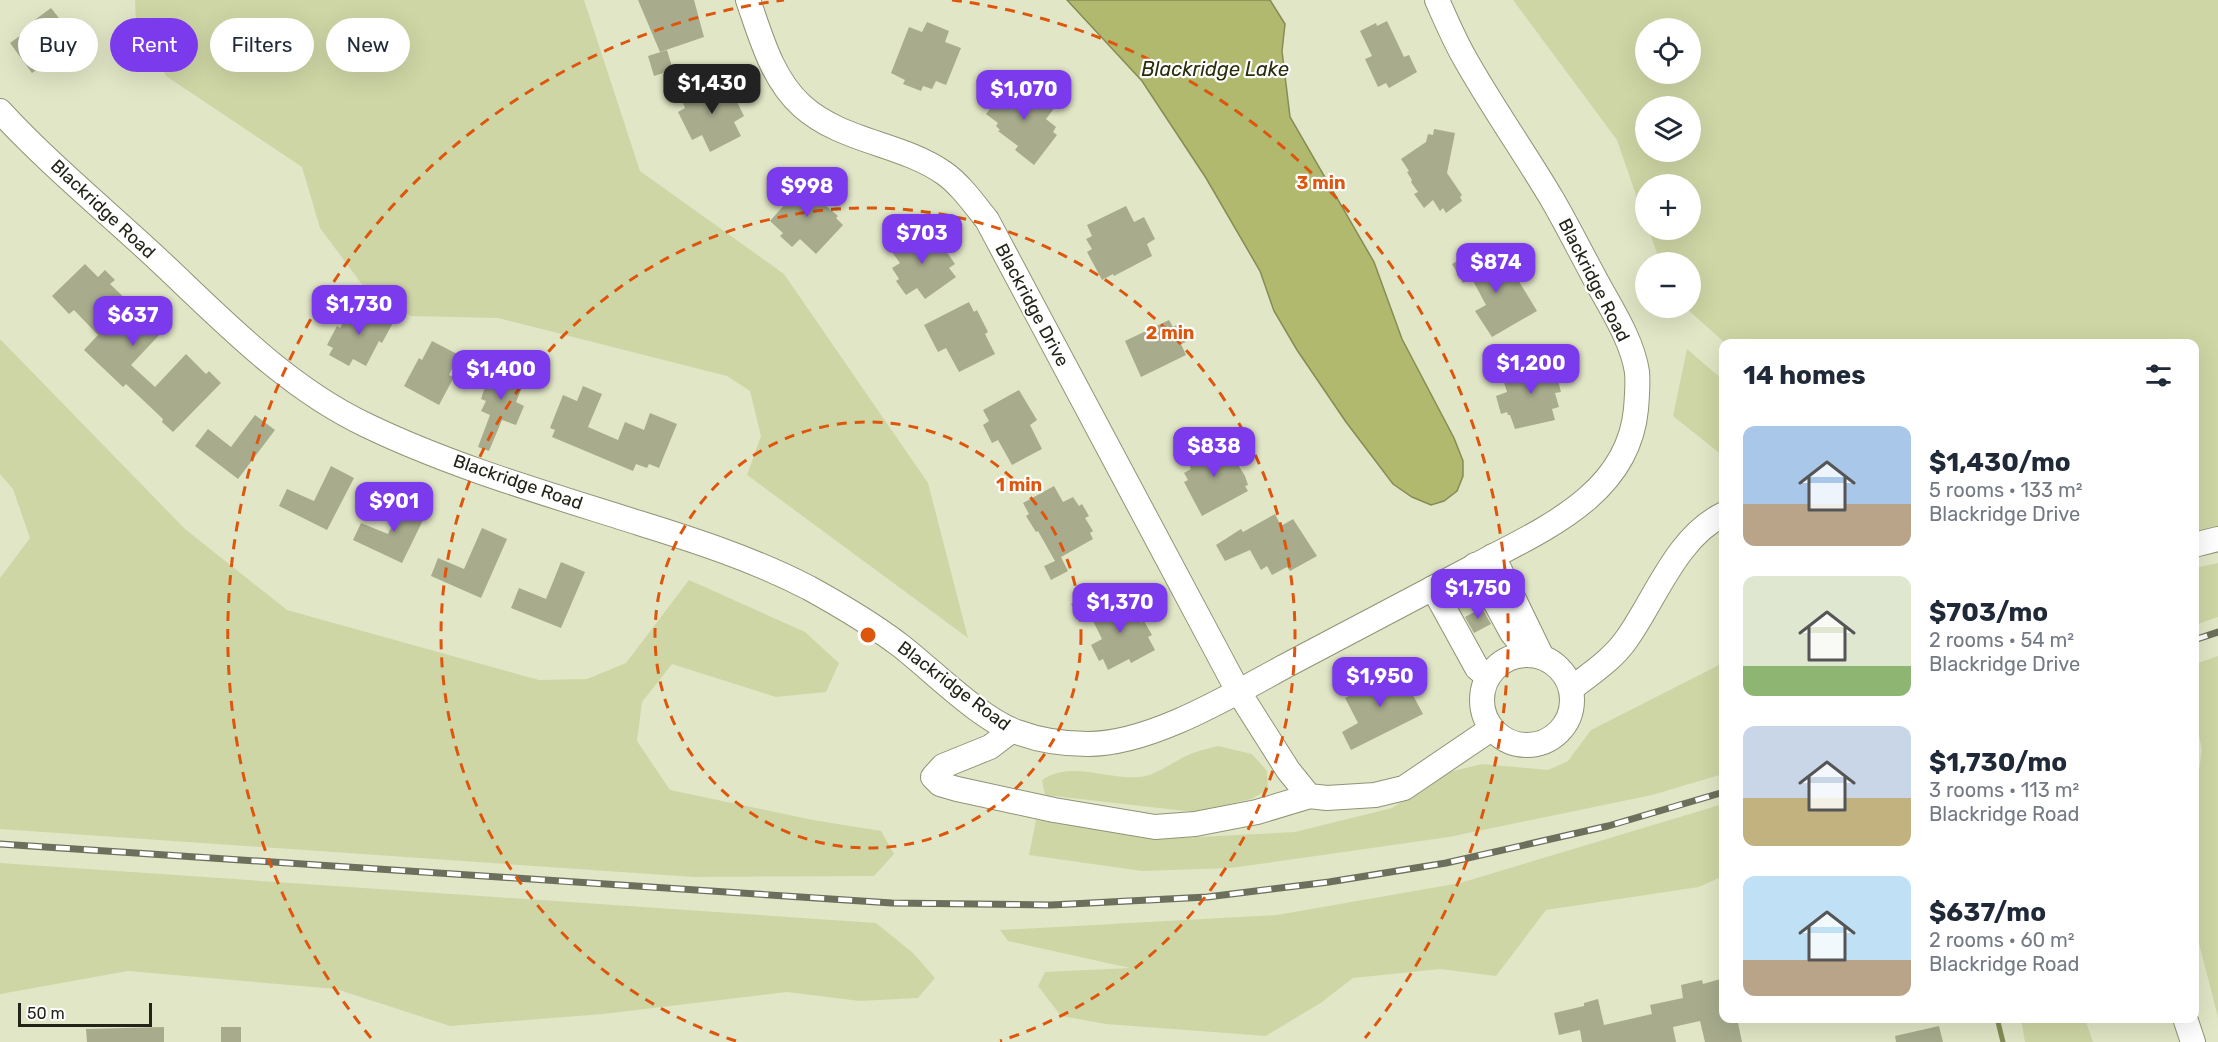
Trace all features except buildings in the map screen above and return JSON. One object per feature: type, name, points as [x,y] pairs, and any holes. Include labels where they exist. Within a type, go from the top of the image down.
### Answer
[{"type":"street","name":"Blackridge Drive","points":[[748,0],[775,71],[803,106],[826,122],[870,142],[917,158],[944,173],[964,191],[987,220],[1238,691],[1288,770],[1310,796]]},
{"type":"street","name":"Blackridge Road","points":[[0,111],[268,361],[322,401],[361,423],[410,444],[503,479],[711,546],[802,584],[833,601],[898,644],[977,708],[1011,731],[1039,738],[1090,744],[1118,741],[1175,722],[1484,561],[1556,521],[1588,500],[1606,481],[1624,455],[1634,428],[1637,398],[1636,371],[1630,350],[1612,310],[1554,202],[1460,51],[1437,0]]},
{"type":"street","points":[[1571,689],[1611,658],[1626,641],[1658,586],[1692,538],[1719,516]]},
{"type":"street","points":[[2199,544],[2218,539]]},
{"type":"street","points":[[1484,561],[1512,633],[1536,656],[1560,669],[1571,689],[1571,711],[1567,722],[1552,739],[1531,746],[1519,746],[1499,737],[1491,729],[1483,712],[1482,694],[1488,677],[1496,667],[1518,656],[1536,656]]},
{"type":"street","points":[[1433,588],[1477,669],[1488,677]]},
{"type":"street","points":[[1011,731],[990,747],[943,766],[933,777],[940,784],[957,789],[1054,810],[1155,827],[1195,824],[1257,812],[1310,796],[1327,798],[1375,795],[1404,788],[1491,729]]},
{"type":"street","points":[[2187,1023],[2193,1042]]},
{"type":"shaded area","points":[[135,0],[584,0],[640,171],[784,274],[928,483],[968,638],[747,475],[761,436],[750,391],[727,376],[498,318],[411,316],[364,287],[320,228],[302,167],[166,76],[164,72],[198,72],[198,18],[136,18]]},
{"type":"shaded area","points":[[1513,0],[2218,0],[2218,532],[2199,536],[2199,339],[1721,339],[1697,318],[1701,318],[1701,252],[1657,252],[1652,240],[1701,240],[1701,174],[1635,174],[1635,192],[1617,140]]},
{"type":"shaded area","points":[[0,339],[185,529],[287,610],[539,680],[587,679],[626,663],[689,580],[805,632],[839,663],[826,692],[776,697],[672,664],[642,702],[637,741],[670,790],[813,820],[881,831],[894,854],[874,876],[694,877],[0,829],[0,578],[30,538],[13,489],[0,474]]},
{"type":"shaded area","points":[[1687,349],[1719,377],[1719,453],[1673,416]]},
{"type":"shaded area","points":[[2218,563],[2218,617],[2199,624],[2199,567]]},
{"type":"shaded area","points":[[2218,656],[2218,1017],[2199,943],[2199,770],[2202,750],[2199,735],[2199,663]]},
{"type":"shaded area","points":[[1719,665],[1719,775],[1652,795],[1449,837],[1231,868],[1142,871],[1029,855],[1036,820],[1157,839],[1295,832],[1392,808],[1445,773],[1482,764],[1548,770],[1568,761],[1591,730]]},
{"type":"shaded area","points":[[1218,746],[1252,754],[1267,771],[1268,790],[1251,799],[1194,812],[1045,795],[1042,780],[1053,774],[1077,771],[1127,777],[1145,776],[1190,754]]},
{"type":"shaded area","points":[[1719,805],[1719,878],[1699,887],[1546,910],[1496,976],[1440,969],[1353,978],[1322,1002],[1266,1036],[1106,1024],[1061,1016],[1038,986],[1045,972],[1130,968],[1008,941],[1000,930],[1277,915],[1460,883]]},
{"type":"shaded area","points":[[0,863],[876,923],[913,953],[935,978],[918,998],[860,1001],[787,992],[603,1014],[450,1026],[336,989],[128,971],[0,994]]},
{"type":"shaded area","points":[[2022,1023],[2086,1023],[2093,1042],[2025,1042]]},
{"type":"water","name":"Blackridge Lake","points":[[1067,0],[1270,0],[1285,24],[1282,51],[1290,117],[1374,262],[1402,339],[1454,438],[1463,461],[1463,476],[1457,491],[1444,501],[1431,505],[1412,497],[1393,484],[1346,422],[1297,350],[1274,311],[1260,271],[1206,178],[1142,81]]},
{"type":"waterway","points":[[1998,1023],[2003,1042]]},
{"type":"railway","points":[[2199,638],[2218,632]]},
{"type":"railway","points":[[0,844],[892,903],[1051,905],[1207,897],[1329,882],[1446,863],[1608,826],[1719,793]]}]
